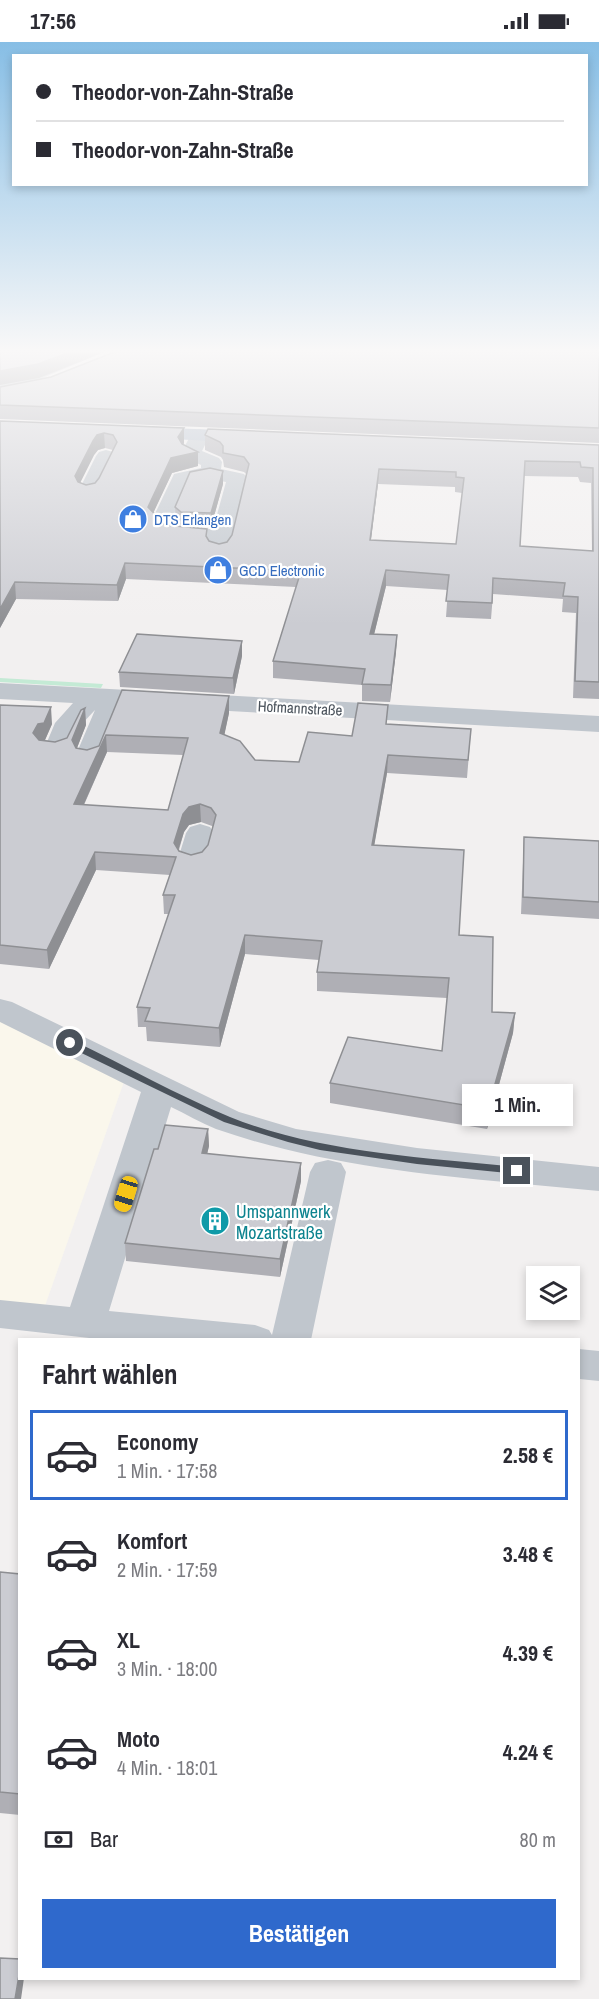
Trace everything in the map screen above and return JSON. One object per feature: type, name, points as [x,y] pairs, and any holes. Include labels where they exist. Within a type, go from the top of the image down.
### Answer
[{"type":"street","points":[[88,492],[112,442]]},
{"type":"street","points":[[196,442],[191,453],[212,462],[210,473]]},
{"type":"street","points":[[210,473],[237,478],[221,543],[175,534],[162,522],[181,478],[210,473]]},
{"type":"street","name":"Hofmannstraße","points":[[0,691],[599,724]]},
{"type":"street","points":[[50,749],[57,749],[69,723],[86,704],[101,696]]},
{"type":"street","points":[[88,757],[101,696]]},
{"type":"street","points":[[192,862],[200,833]]},
{"type":"street","points":[[0,1009],[227,1120],[320,1146],[417,1160],[599,1179]]},
{"type":"street","points":[[85,1323],[160,1087]]},
{"type":"street","points":[[291,1338],[328,1172]]},
{"type":"street","points":[[0,1314],[235,1338]]},
{"type":"street","points":[[580,1364],[599,1366]]},
{"type":"shaded area","points":[[0,1013],[126,1076],[40,1320],[0,1316]]},
{"type":"green space","points":[[0,678],[103,684],[101,688],[0,682]]},
{"type":"building","points":[[0,442],[92,442],[75,476],[78,482],[86,485],[95,483],[99,478],[117,442],[181,442],[198,452],[171,458],[148,507],[165,525],[207,529],[206,536],[209,541],[219,544],[227,542],[232,535],[249,464],[244,457],[223,453],[220,442],[534,442],[599,445],[599,682],[575,681],[578,597],[563,596],[565,583],[493,578],[492,603],[446,601],[449,575],[386,570],[370,634],[397,635],[391,685],[362,684],[365,669],[273,661],[301,571],[125,563],[117,585],[15,582],[0,609]],"holes":[[[525,461],[580,462],[581,467],[593,468],[593,551],[520,546]],[[379,469],[456,472],[456,477],[464,478],[456,544],[370,540]]]},
{"type":"building","points":[[210,468],[223,471],[211,513],[181,512],[175,507],[190,472]]},
{"type":"building","points":[[137,634],[242,641],[233,678],[119,672]]},
{"type":"building","points":[[122,690],[229,696],[220,733],[240,741],[255,760],[299,762],[308,732],[352,736],[358,703],[388,705],[386,724],[471,729],[468,760],[388,755],[372,845],[464,850],[459,935],[493,937],[492,1012],[515,1013],[488,1109],[330,1083],[348,1037],[442,1051],[449,978],[317,972],[322,941],[245,935],[219,1028],[145,1021],[150,1008],[137,1007],[175,895],[163,895],[176,857],[95,852],[47,950],[0,945],[0,705],[51,707],[44,723],[38,724],[33,733],[39,740],[55,742],[67,738],[81,710],[85,708],[72,740],[76,748],[87,750],[99,746]],"holes":[[[106,735],[188,738],[168,810],[74,804]],[[200,804],[211,808],[216,815],[208,845],[202,852],[191,855],[179,851],[174,843],[183,814],[189,807]]]},
{"type":"building","points":[[524,837],[599,841],[599,902],[523,897]]},
{"type":"building","name":"Umspannwerk Mozartstraße","points":[[165,1125],[208,1129],[202,1153],[301,1163],[280,1259],[125,1243],[154,1149],[158,1149]]},
{"type":"building","points":[[0,1572],[18,1574],[18,1794],[0,1792]]},
{"type":"building","points":[[0,1958],[18,1959],[15,1999],[0,1999]]},
{"type":"place","name":"DTS Erlangen","points":[[133,519]]},
{"type":"place","name":"GCD Electronic","points":[[218,570]]},
{"type":"place","name":"Umspannwerk Mozartstraße","points":[[215,1221]]},
{"type":"route","points":[[70,1043],[227,1120],[291,1139],[320,1146],[417,1160],[517,1171]]}]
